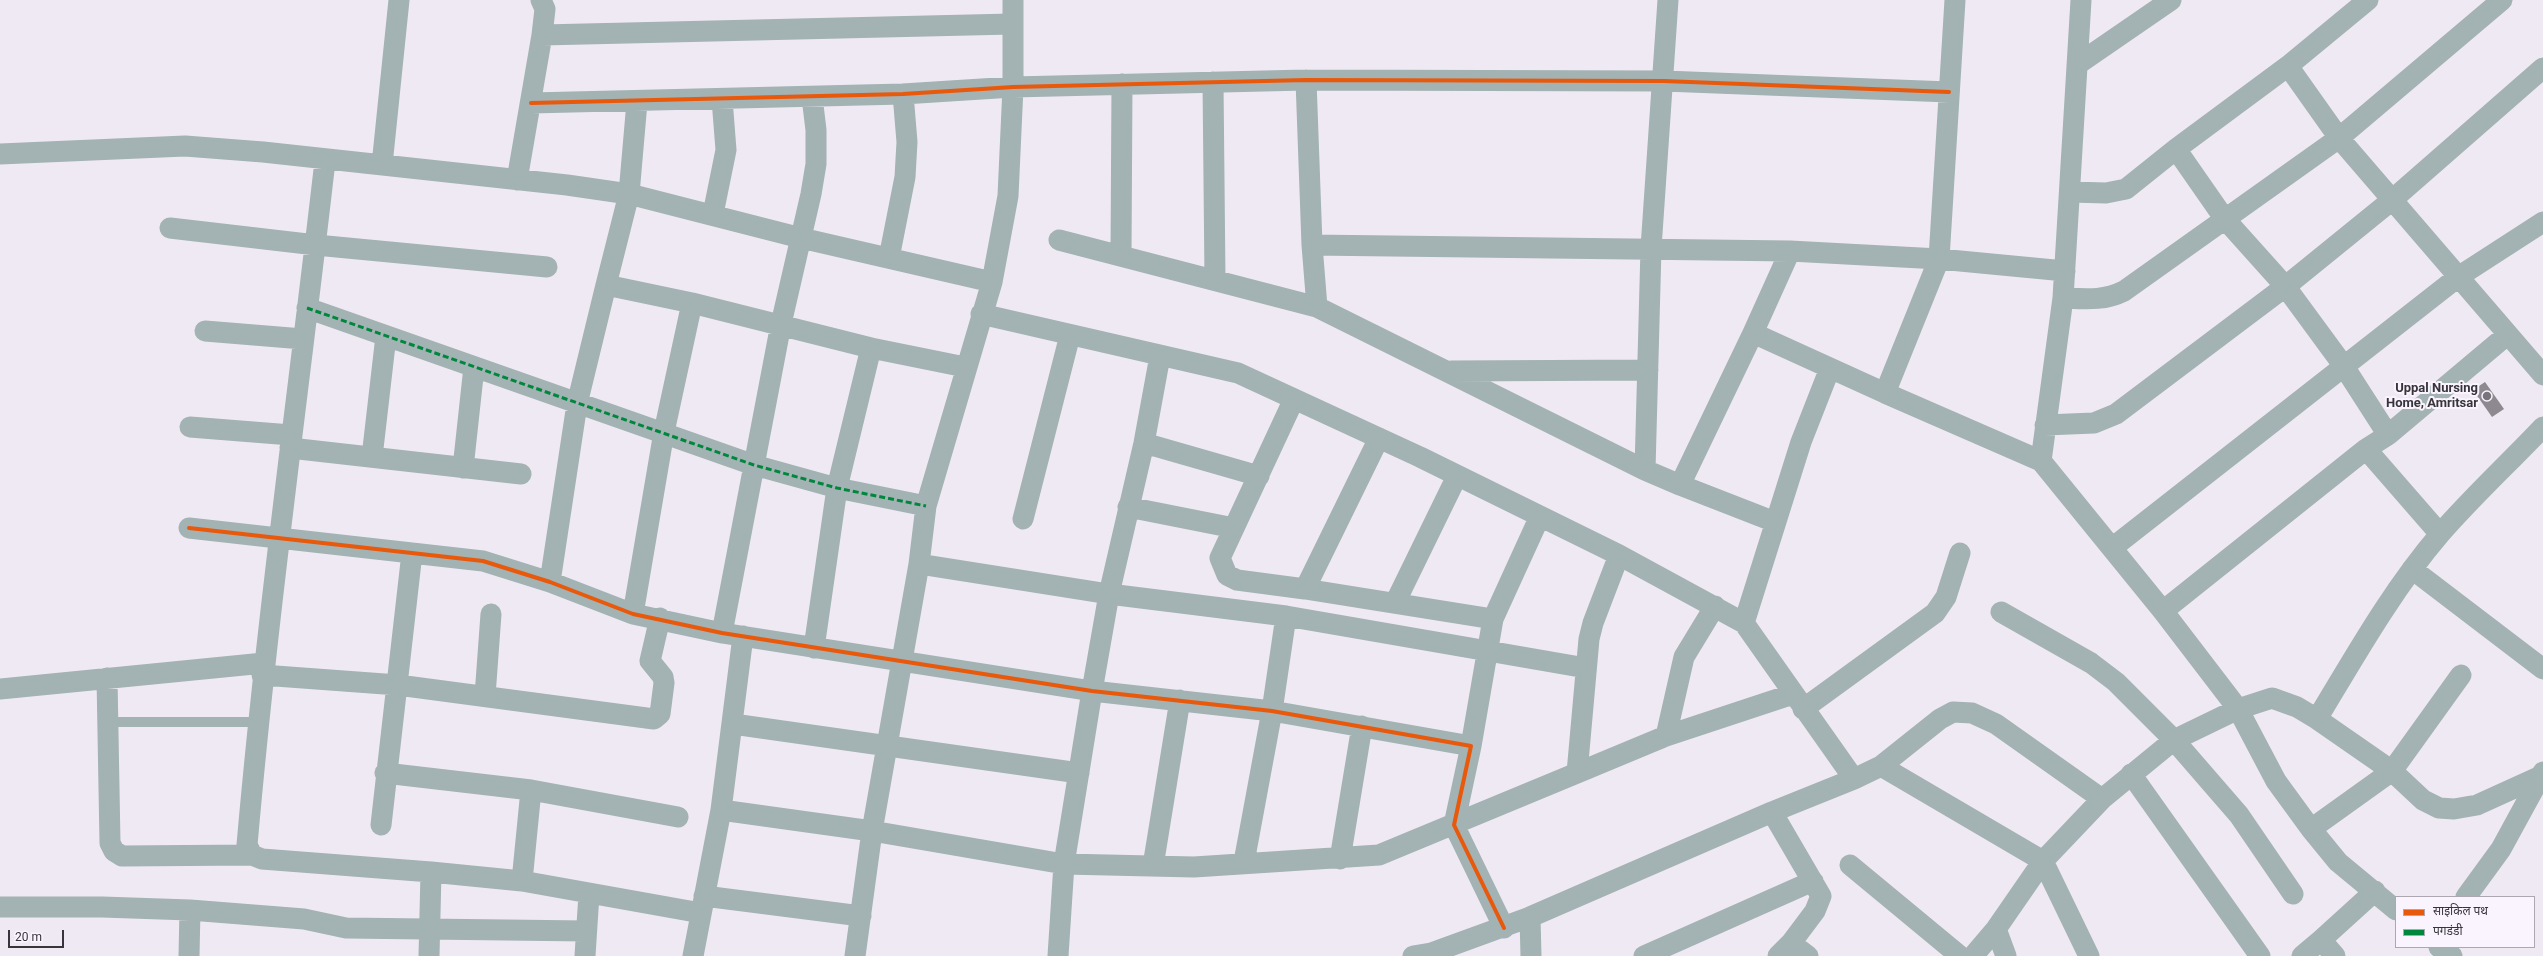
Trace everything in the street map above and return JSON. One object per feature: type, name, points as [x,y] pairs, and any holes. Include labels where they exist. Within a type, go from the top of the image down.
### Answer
[{"type":"street","points":[[382,164],[399,0]]},
{"type":"street","points":[[517,180],[542,35],[545,9],[541,0]]},
{"type":"street","points":[[855,956],[872,831],[919,564],[926,506],[965,367],[992,282],[1008,196],[1013,87],[1013,0]]},
{"type":"street","points":[[1645,470],[1651,248],[1664,81],[1668,0]]},
{"type":"street","points":[[1885,393],[1939,259],[1955,0]]},
{"type":"street","points":[[2041,461],[2063,298],[2071,192],[2081,0]]},
{"type":"street","points":[[2078,64],[2171,0]]},
{"type":"street","points":[[2071,192],[2106,193],[2126,189],[2176,149],[2288,66],[2368,0]]},
{"type":"street","points":[[2063,298],[2099,300],[2111,297],[2124,291],[2224,218],[2339,138],[2502,0]]},
{"type":"street","points":[[542,35],[1012,24]]},
{"type":"street","points":[[2288,66],[2339,138],[2543,375]]},
{"type":"street","points":[[2045,425],[2094,423],[2112,416],[2285,286],[2392,200],[2543,68]]},
{"type":"street","points":[[530,103],[637,102],[812,97],[903,94],[1013,87],[1306,80],[1664,81],[1949,92]]},
{"type":"street","points":[[1306,80],[1312,245],[1316,307]]},
{"type":"street","points":[[1213,82],[1215,280]]},
{"type":"street","points":[[1121,256],[1122,84]]},
{"type":"street","points":[[889,258],[905,177],[907,142],[903,94]]},
{"type":"street","points":[[722,633],[781,324],[816,164],[816,130],[812,97]]},
{"type":"street","points":[[713,214],[726,150],[722,99]]},
{"type":"street","points":[[550,582],[577,404],[629,194],[637,102]]},
{"type":"street","points":[[0,154],[185,146],[263,152],[325,160],[382,164],[629,194],[713,214],[801,238],[992,282]]},
{"type":"street","points":[[2176,149],[2224,218],[2285,286],[2343,365],[2388,435]]},
{"type":"street","points":[[252,855],[247,845],[263,669],[280,539],[306,308],[316,245],[325,160]]},
{"type":"street","points":[[2112,548],[2343,365],[2458,277],[2543,222]]},
{"type":"street","points":[[170,228],[316,245],[547,267]]},
{"type":"street","points":[[1059,240],[1316,307],[1645,470],[1774,522]]},
{"type":"street","points":[[1312,245],[1651,248],[1790,251],[1939,259],[2065,270]]},
{"type":"street","points":[[1680,485],[1753,333],[1790,251]]},
{"type":"street","points":[[606,285],[781,324],[871,348],[965,367]]},
{"type":"street","points":[[633,614],[664,432],[692,303]]},
{"type":"street","points":[[306,308],[577,404],[664,432],[754,465],[837,488],[926,506]]},
{"type":"street","points":[[981,314],[1238,373],[1379,438],[1540,516],[1619,555],[1715,606],[1744,623],[1854,779]]},
{"type":"street","points":[[205,330],[303,339]]},
{"type":"street","points":[[1753,333],[1885,393],[2041,461],[2163,611],[2238,709],[2276,781],[2311,829],[2338,862],[2375,891],[2395,909]]},
{"type":"street","points":[[1024,519],[1070,335]]},
{"type":"street","points":[[2163,611],[2366,449],[2388,435],[2508,335]]},
{"type":"street","points":[[372,457],[386,336]]},
{"type":"street","points":[[814,648],[837,488],[871,348]]},
{"type":"street","points":[[1058,956],[1064,864],[1092,691],[1109,594],[1144,443],[1160,356]]},
{"type":"street","points":[[463,468],[474,367]]},
{"type":"street","points":[[1744,623],[1774,522],[1801,442],[1830,368]]},
{"type":"street","points":[[1446,371],[1648,370]]},
{"type":"street","points":[[1294,399],[1220,558],[1227,575],[1237,580],[1493,619]]},
{"type":"street","points":[[190,427],[291,441],[372,457],[521,474]]},
{"type":"street","points":[[2317,719],[2373,627],[2412,569],[2440,534],[2543,427]]},
{"type":"street","points":[[1304,589],[1379,438]]},
{"type":"street","points":[[1144,443],[1259,476]]},
{"type":"street","points":[[2366,449],[2440,534]]},
{"type":"street","points":[[1395,603],[1457,476]]},
{"type":"street","points":[[1128,507],[1234,528]]},
{"type":"street","points":[[1504,928],[1454,824],[1471,746],[1489,650],[1493,619],[1540,516]]},
{"type":"street","points":[[189,528],[483,561],[550,582],[633,614],[660,618],[722,633],[814,648],[903,660],[1092,691],[1272,711],[1471,746]]},
{"type":"street","points":[[381,825],[385,773],[398,685],[412,553]]},
{"type":"street","points":[[720,810],[872,831],[1064,864],[1194,867],[1244,862],[1340,859],[1379,855],[1666,736],[1798,701],[1935,613],[1946,597],[1960,553]]},
{"type":"street","points":[[1577,773],[1586,668],[1593,623],[1619,555]]},
{"type":"street","points":[[919,564],[1109,594],[1286,616],[1586,668]]},
{"type":"street","points":[[2412,569],[2543,669]]},
{"type":"street","points":[[1666,736],[1684,657],[1715,606]]},
{"type":"street","points":[[2001,612],[2090,663],[2116,682],[2174,740],[2239,815],[2293,894]]},
{"type":"street","points":[[485,696],[491,614]]},
{"type":"street","points":[[1244,862],[1272,711],[1286,616]]},
{"type":"street","points":[[0,689],[107,678],[263,669],[485,696],[654,719],[660,714],[664,683],[663,677],[650,661],[660,618]]},
{"type":"street","points":[[693,956],[720,810],[733,724],[742,636]]},
{"type":"street","points":[[2311,829],[2392,772],[2461,675]]},
{"type":"street","points":[[107,678],[110,843],[114,851],[122,856],[252,855],[262,859],[430,872],[522,881],[589,894],[702,905],[861,916]]},
{"type":"street","points":[[1973,956],[1996,929],[2043,862],[2102,799],[2174,740],[2238,709],[2272,698],[2297,707],[2317,719],[2392,772],[2423,800],[2439,808],[2454,809],[2477,805],[2542,774]]},
{"type":"street","points":[[1154,866],[1180,700]]},
{"type":"street","points":[[1425,955],[1504,928],[1772,812],[1854,779],[1881,766],[1940,719],[1953,712],[1972,713],[1996,724],[2102,799]]},
{"type":"street","points":[[733,724],[1079,773]]},
{"type":"street","points":[[1340,859],[1362,726]]},
{"type":"street","points":[[1881,766],[2043,862],[2089,956]]},
{"type":"street","points":[[385,773],[531,790],[678,817]]},
{"type":"street","points":[[2131,774],[2260,956]]},
{"type":"street","points":[[2467,896],[2502,849],[2542,774]]},
{"type":"street","points":[[522,881],[531,790]]},
{"type":"street","points":[[1772,812],[1821,896],[1820,902],[1783,952],[1808,956]]},
{"type":"street","points":[[1850,865],[1960,956]]},
{"type":"street","points":[[429,956],[430,872]]},
{"type":"street","points":[[1644,956],[1812,881]]},
{"type":"street","points":[[2302,956],[2375,891]]},
{"type":"street","points":[[585,956],[589,894]]},
{"type":"street","points":[[0,907],[102,907],[190,910],[304,919],[346,928],[586,931]]},
{"type":"street","points":[[189,956],[190,910]]},
{"type":"street","points":[[1530,917],[1531,956]]},
{"type":"street","points":[[1996,929],[2006,956]]},
{"type":"street","points":[[2321,940],[2335,956]]},
{"type":"street","points":[[2440,948],[2452,956]]},
{"type":"lane","points":[[108,722],[258,722]]},
{"type":"building","points":[[2485,382],[2504,409],[2492,417],[2473,390]]},
{"type":"marked path","points":[[307,308],[754,465],[837,488],[926,506]]},
{"type":"cycle path","points":[[531,103],[903,94],[1013,87],[1306,80],[1664,81],[1949,92]]},
{"type":"cycle path","points":[[189,528],[483,561],[550,582],[633,614],[722,633],[1092,691],[1272,711],[1471,746],[1454,825],[1504,928]]},
{"type":"place","name":"Uppal Nursing Home, Amritsar","points":[[2487,396]]}]
